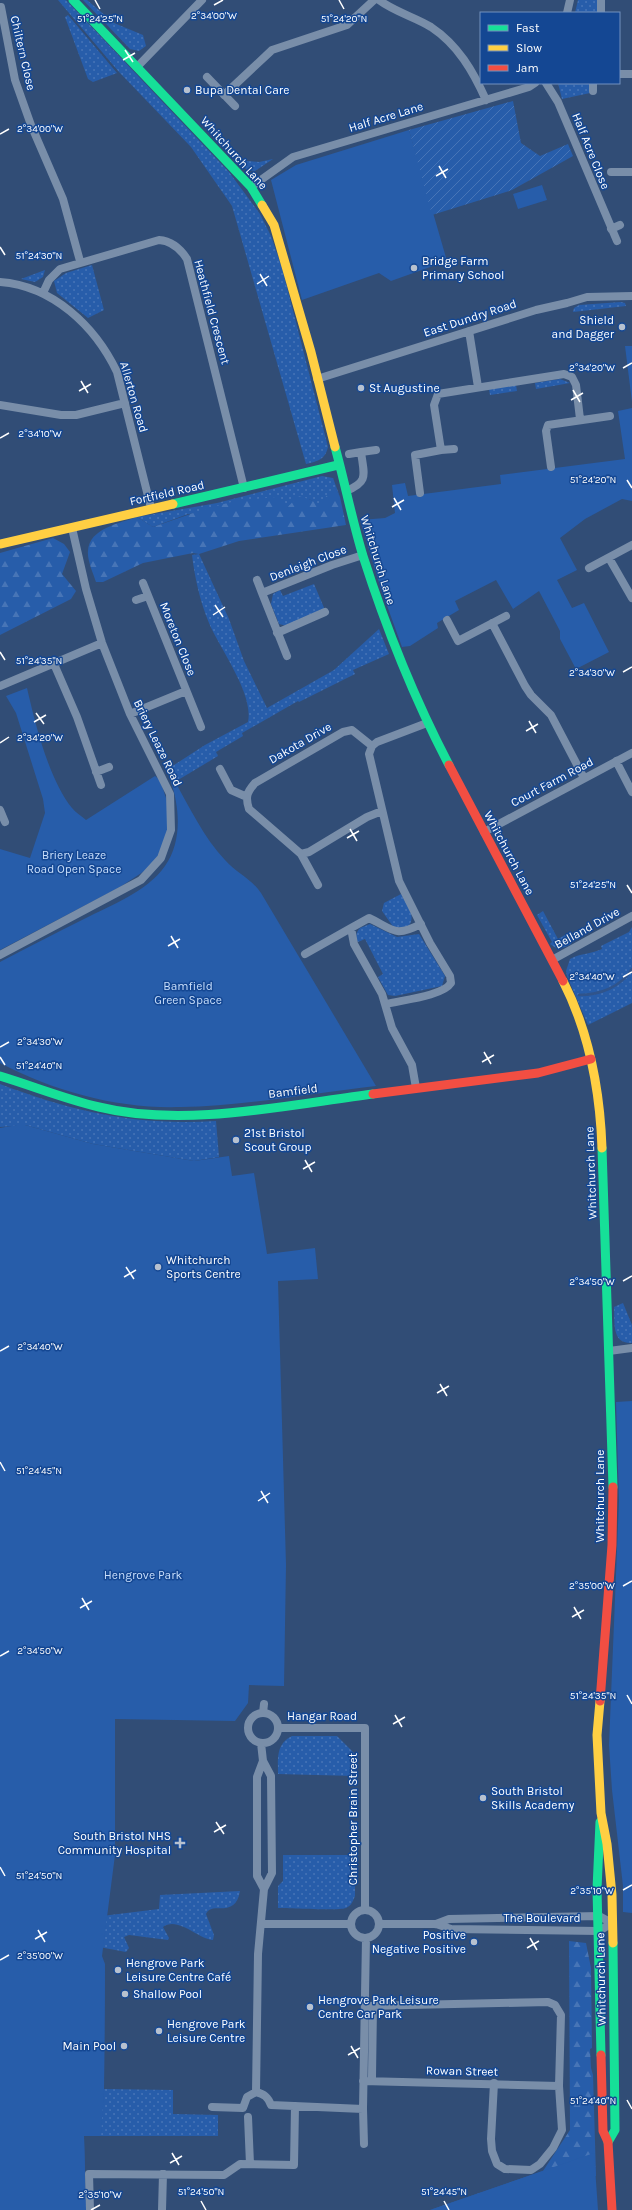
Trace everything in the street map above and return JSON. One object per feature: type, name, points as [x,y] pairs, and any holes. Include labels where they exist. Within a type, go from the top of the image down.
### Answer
[{"type":"street","name":"Whitchurch Lane","points":[[73,0],[251,187],[274,225],[282,248],[338,465],[363,555],[387,628],[409,685],[427,722],[552,960],[575,1008],[591,1059],[601,1120],[613,1455],[612,1545],[598,1722],[601,1813],[598,1837],[603,2131],[608,2142],[612,2210]]},
{"type":"street","points":[[137,67],[202,0]]},
{"type":"street","points":[[224,95],[272,50],[347,25],[374,0]]},
{"type":"street","points":[[379,0],[390,8],[430,27],[446,39],[465,61],[476,77],[486,100]]},
{"type":"street","points":[[567,12],[570,0]]},
{"type":"street","points":[[601,0],[601,12]]},
{"type":"street","name":"Chiltern Close","points":[[1,7],[15,80],[31,125],[63,199],[80,261]]},
{"type":"street","points":[[620,74],[632,74]]},
{"type":"street","points":[[207,77],[235,106]]},
{"type":"street","name":"Half Acre Lane","points":[[251,187],[293,157],[529,87],[534,84]]},
{"type":"street","name":"Half Acre Close","points":[[547,84],[558,102],[617,241]]},
{"type":"street","points":[[610,172],[632,172]]},
{"type":"street","points":[[611,229],[620,225]]},
{"type":"street","name":"Heathfield Crescent","points":[[43,293],[49,280],[56,272],[80,261],[158,240],[168,241],[181,250],[186,259],[244,488]]},
{"type":"street","name":"Allerton Road","points":[[0,282],[43,293],[63,305],[86,325],[108,354],[117,372],[151,508]]},
{"type":"street","name":"East Dundry Road","points":[[317,379],[536,310],[587,297],[632,296]]},
{"type":"street","points":[[469,331],[478,386]]},
{"type":"street","points":[[441,450],[435,400],[438,394],[478,386],[564,374],[572,377],[576,385],[580,419]]},
{"type":"street","points":[[0,405],[61,415],[76,415],[125,403]]},
{"type":"street","points":[[551,467],[546,432],[548,425],[580,419],[610,416]]},
{"type":"street","points":[[420,493],[415,455],[454,449]]},
{"type":"street","points":[[349,454],[376,450]]},
{"type":"street","points":[[346,491],[360,485],[363,481],[364,477],[361,452]]},
{"type":"street","name":"Fortfield Road","points":[[0,544],[338,465]]},
{"type":"street","name":"Briery Leaze Road","points":[[0,955],[123,891],[141,880],[161,858],[171,830],[172,812],[170,794],[130,714],[102,643],[86,589],[72,528]]},
{"type":"street","points":[[589,568],[632,546]]},
{"type":"street","name":"Denleigh Close","points":[[262,593],[332,565],[363,555]]},
{"type":"street","points":[[609,558],[632,598]]},
{"type":"street","name":"Denleigh Close","points":[[257,580],[287,656]]},
{"type":"street","name":"Moreton Close","points":[[143,583],[201,727]]},
{"type":"street","name":"Moreton Close","points":[[136,600],[148,596]]},
{"type":"street","points":[[278,633],[325,612]]},
{"type":"street","points":[[447,620],[458,641],[506,616]]},
{"type":"street","points":[[492,623],[525,686],[531,695],[551,715],[584,778]]},
{"type":"street","points":[[0,686],[102,643]]},
{"type":"street","points":[[54,664],[77,717],[101,785]]},
{"type":"street","name":"Moreton Close","points":[[130,714],[186,691]]},
{"type":"street","points":[[386,1004],[435,993],[448,988],[451,983],[450,976],[421,924],[396,874],[369,759],[372,746],[427,722]]},
{"type":"street","name":"Dakota Drive","points":[[247,797],[248,791],[255,783],[343,732],[352,730],[372,746]]},
{"type":"street","name":"Court Farm Road","points":[[484,832],[632,753]]},
{"type":"street","points":[[616,761],[632,792]]},
{"type":"street","points":[[96,772],[110,767]]},
{"type":"street","points":[[220,769],[232,790],[247,797],[249,809],[301,854],[318,885]]},
{"type":"street","points":[[0,810],[5,822]]},
{"type":"street","points":[[301,854],[309,852],[367,817],[382,811]]},
{"type":"street","name":"Belland Drive","points":[[552,960],[632,916]]},
{"type":"street","points":[[305,954],[369,918],[392,931],[400,933],[421,924]]},
{"type":"street","points":[[351,928],[354,944],[386,1004],[392,1028],[412,1065],[416,1088]]},
{"type":"street","name":"Bamfield","points":[[0,1076],[99,1107],[131,1112],[196,1116],[538,1073],[591,1059]]},
{"type":"street","points":[[609,1351],[632,1348]]},
{"type":"street","points":[[263,1713],[264,1704]]},
{"type":"street","points":[[263,1713],[275,1719],[279,1728],[274,1739],[261,1743],[253,1740],[248,1728],[251,1719],[263,1713]]},
{"type":"street","name":"Hangar Road","points":[[279,1728],[365,1728]]},
{"type":"street","name":"Christopher Brain Street","points":[[365,1728],[365,1909]]},
{"type":"street","points":[[256,2092],[258,1954],[264,1889],[272,1873],[271,1776],[263,1761],[261,1743]]},
{"type":"street","points":[[263,1761],[257,1777],[257,1876],[264,1889]]},
{"type":"street","name":"Whitchurch Lane","points":[[601,1813],[607,1844],[612,1923],[615,2130],[608,2142]]},
{"type":"street","points":[[365,1909],[371,1911],[377,1916],[379,1924],[374,1935],[366,1938],[360,1937],[353,1932],[351,1924],[353,1916],[358,1911],[365,1909]]},
{"type":"street","name":"The Boulevard","points":[[436,1924],[449,1919],[599,1916],[612,1923]]},
{"type":"street","points":[[599,1931],[612,1923]]},
{"type":"street","points":[[261,1924],[351,1924]]},
{"type":"street","name":"The Boulevard","points":[[379,1924],[436,1924],[451,1929],[599,1931]]},
{"type":"street","points":[[366,1938],[372,2077]]},
{"type":"street","points":[[369,2006],[548,2002],[555,2005],[561,2015],[559,2086],[562,2130],[553,2148],[540,2164],[531,2170],[518,2171],[505,2169],[497,2164],[492,2152],[494,2083]]},
{"type":"street","points":[[364,2144],[363,2081],[369,2006]]},
{"type":"street","name":"Rowan Street","points":[[363,2081],[494,2083],[559,2086]]},
{"type":"street","points":[[212,2107],[243,2108],[247,2097],[256,2092],[263,2094],[268,2098],[271,2105],[363,2109]]},
{"type":"street","points":[[90,2210],[88,2202],[89,2174],[224,2175],[240,2164],[294,2165],[295,2106]]},
{"type":"street","points":[[248,2117],[250,2164]]},
{"type":"street","points":[[162,2210],[163,2174]]},
{"type":"green space","points":[[58,0],[66,0],[229,172],[260,214],[271,236],[282,268],[328,447],[325,455],[320,459],[306,464],[232,206],[191,147],[119,72]]},
{"type":"green space","points":[[83,0],[87,0],[114,23],[143,35],[146,46],[139,51],[130,49]]},
{"type":"green space","points":[[578,0],[598,0],[598,12],[575,12]]},
{"type":"green space","points":[[68,15],[117,73],[93,82],[88,79],[65,17]]},
{"type":"green space","points":[[558,84],[590,84],[590,93],[562,99]]},
{"type":"green space","points":[[513,101],[521,143],[540,156],[568,144],[573,156],[512,190],[432,215],[409,130]]},
{"type":"green space","points":[[409,130],[447,261],[391,281],[379,273],[302,300],[271,180],[296,165]]},
{"type":"green space","points":[[273,159],[255,171],[247,170],[237,160],[259,162]]},
{"type":"green space","points":[[542,185],[547,200],[518,209],[513,194]]},
{"type":"green space","points":[[92,265],[104,310],[88,318],[57,293],[54,281],[66,273]]},
{"type":"green space","points":[[45,270],[43,277],[35,282],[21,279]]},
{"type":"green space","points":[[625,303],[626,306],[573,312],[574,308],[579,305]]},
{"type":"green space","points":[[625,346],[632,346],[632,402]]},
{"type":"green space","points":[[560,379],[570,383],[536,389],[535,383]]},
{"type":"green space","points":[[516,385],[517,391],[490,395],[489,389]]},
{"type":"green space","points":[[632,408],[632,501],[622,499],[585,519],[560,538],[577,570],[557,580],[572,608],[584,603],[609,652],[576,669],[560,639],[560,631],[539,591],[513,609],[496,580],[455,601],[459,610],[437,623],[438,628],[410,646],[402,647],[381,589],[360,520],[385,518],[395,513],[392,485],[405,483],[408,496],[501,484],[500,475],[625,459],[618,411]]},
{"type":"green space","points":[[322,476],[333,478],[340,497],[335,488],[319,505],[309,499],[287,508],[188,514],[153,527],[137,517],[217,503]]},
{"type":"green space","points":[[335,487],[340,497],[346,525],[239,541],[199,554],[193,553],[143,563],[103,582],[96,582],[90,566],[88,551],[90,543],[100,532],[115,524],[137,517],[153,527],[202,510],[235,501],[276,497],[287,508],[298,496],[319,504]]},
{"type":"green space","points":[[53,538],[64,544],[70,552],[62,574],[76,591],[71,599],[0,635],[0,553]]},
{"type":"green space","points":[[199,554],[229,619],[244,661],[267,708],[334,670],[379,629],[389,654],[353,670],[355,674],[299,702],[298,701],[242,733],[243,736],[216,752],[218,756],[178,780],[171,767],[205,745],[248,722],[246,698],[241,685],[214,634],[200,598],[192,555]]},
{"type":"green space","points":[[314,584],[325,610],[287,626],[279,624],[271,604],[273,594],[280,590],[283,596]]},
{"type":"green space","name":"Briery Leaze Road Open Space","points":[[27,688],[34,718],[50,767],[56,782],[74,810],[86,820],[155,776],[160,780],[167,801],[168,828],[160,854],[152,866],[120,887],[0,950],[0,849],[30,858],[45,813],[43,799],[16,713],[6,696]]},
{"type":"green space","name":"Bamfield Green Space","points":[[174,780],[210,842],[229,865],[253,883],[261,893],[376,1086],[229,1104],[157,1107],[111,1102],[88,1097],[43,1082],[0,1063],[0,962],[139,891],[157,875],[171,857],[177,836],[178,814],[171,782]]},
{"type":"green space","points":[[401,894],[410,910],[412,919],[408,927],[394,928],[382,911],[384,903]]},
{"type":"green space","points":[[543,911],[558,939],[570,932],[573,938],[571,944],[560,948],[550,944],[552,942],[537,915]]},
{"type":"green space","points":[[370,924],[397,937],[419,934],[445,976],[442,986],[395,996],[388,995],[378,977],[383,974],[365,939],[358,942],[356,938],[360,928]]},
{"type":"green space","points":[[632,927],[632,1003],[588,1025],[567,976],[566,971],[570,959],[602,949],[601,946],[629,932]]},
{"type":"green space","points":[[0,1084],[54,1102],[106,1115],[159,1121],[216,1121],[219,1157],[194,1161],[93,1144],[25,1125],[0,1127]]},
{"type":"green space","name":"Hengrove Park","points":[[25,1125],[93,1144],[194,1161],[229,1156],[232,1176],[254,1173],[267,1254],[315,1248],[318,1279],[278,1281],[286,1565],[284,1686],[249,1685],[248,1703],[235,1721],[115,1719],[115,1855],[102,1956],[105,1964],[104,2089],[101,2136],[84,2136],[86,2210],[0,2210],[0,1128]]},
{"type":"green space","points":[[623,1303],[632,1325],[632,1343],[620,1340],[617,1336],[614,1307]]},
{"type":"green space","points":[[632,1401],[632,1913],[623,1912],[623,1886],[612,1790],[609,1745],[619,1501],[616,1402]]},
{"type":"green space","points":[[292,1736],[337,1736],[356,1755],[354,1776],[278,1774],[279,1752],[283,1743]]},
{"type":"green space","points":[[283,1855],[355,1855],[355,1896],[352,1903],[348,1907],[341,1909],[278,1908],[278,1886],[283,1881]]},
{"type":"green space","points":[[240,1891],[237,1900],[233,1905],[209,1910],[206,1914],[214,1935],[213,1940],[207,1939],[181,1926],[169,1924],[163,1927],[169,1938],[168,1940],[129,1935],[124,1937],[129,1948],[126,1952],[94,1946],[102,1916],[159,1909],[160,1895]]},
{"type":"green space","points":[[569,1941],[586,1943],[591,1968],[592,2048],[590,2049],[593,2075],[596,2176],[430,2210],[543,2171],[570,2130]]},
{"type":"green space","points":[[105,1964],[104,2089],[173,2090],[173,2114],[218,2115],[218,2136],[84,2136],[86,2210],[0,2022]]},
{"type":"green space","points":[[594,2153],[598,2210],[430,2210]]},
{"type":"waterway","points":[[579,995],[587,995],[609,989],[622,981],[632,969]]},
{"type":"traffic: fast","points":[[73,0],[251,187],[262,205]]},
{"type":"traffic: fast","points":[[335,447],[359,542],[381,610],[412,688],[449,765]]},
{"type":"traffic: fast","points":[[173,504],[338,465]]},
{"type":"traffic: fast","points":[[0,1076],[86,1104],[131,1113],[165,1115],[200,1115],[235,1112],[373,1094]]},
{"type":"traffic: fast","points":[[602,1148],[613,1487]]},
{"type":"traffic: fast","points":[[600,1822],[597,1889],[601,2055]]},
{"type":"traffic: fast","points":[[608,2142],[615,2130],[613,1943]]},
{"type":"traffic: slow","points":[[262,205],[274,225],[311,352],[335,447]]},
{"type":"traffic: slow","points":[[0,544],[173,504]]},
{"type":"traffic: slow","points":[[563,981],[580,1021],[592,1062],[599,1105],[602,1148]]},
{"type":"traffic: slow","points":[[600,1701],[597,1735],[601,1813],[607,1844],[612,1895],[613,1943]]},
{"type":"traffic: jam","points":[[449,765],[563,981]]},
{"type":"traffic: jam","points":[[373,1094],[538,1073],[591,1059]]},
{"type":"traffic: jam","points":[[600,1701],[612,1545],[613,1487]]},
{"type":"traffic: jam","points":[[601,2055],[603,2131],[608,2142],[612,2210]]},
{"type":"place","name":"Bupa Dental Care","points":[[187,90]]},
{"type":"place","name":"Bridge Farm Primary School","points":[[414,268]]},
{"type":"place","name":"Shield and Dagger","points":[[622,327]]},
{"type":"place","name":"St Augustine","points":[[361,388]]},
{"type":"place","name":"21st Bristol Scout Group","points":[[236,1140]]},
{"type":"place","name":"Whitchurch Sports Centre","points":[[158,1267]]},
{"type":"place","name":"South Bristol Skills Academy","points":[[483,1798]]},
{"type":"place","name":"South Bristol NHS Community Hospital","points":[[180,1843]]},
{"type":"place","name":"Positive Negative Positive","points":[[474,1942]]},
{"type":"place","name":"Hengrove Park Leisure Centre Café","points":[[118,1970]]},
{"type":"place","name":"Shallow Pool","points":[[125,1994]]},
{"type":"place","name":"Hengrove Park Leisure Centre Car Park","points":[[310,2007]]},
{"type":"place","name":"Hengrove Park Leisure Centre","points":[[159,2031]]},
{"type":"place","name":"Main Pool","points":[[124,2046]]}]
